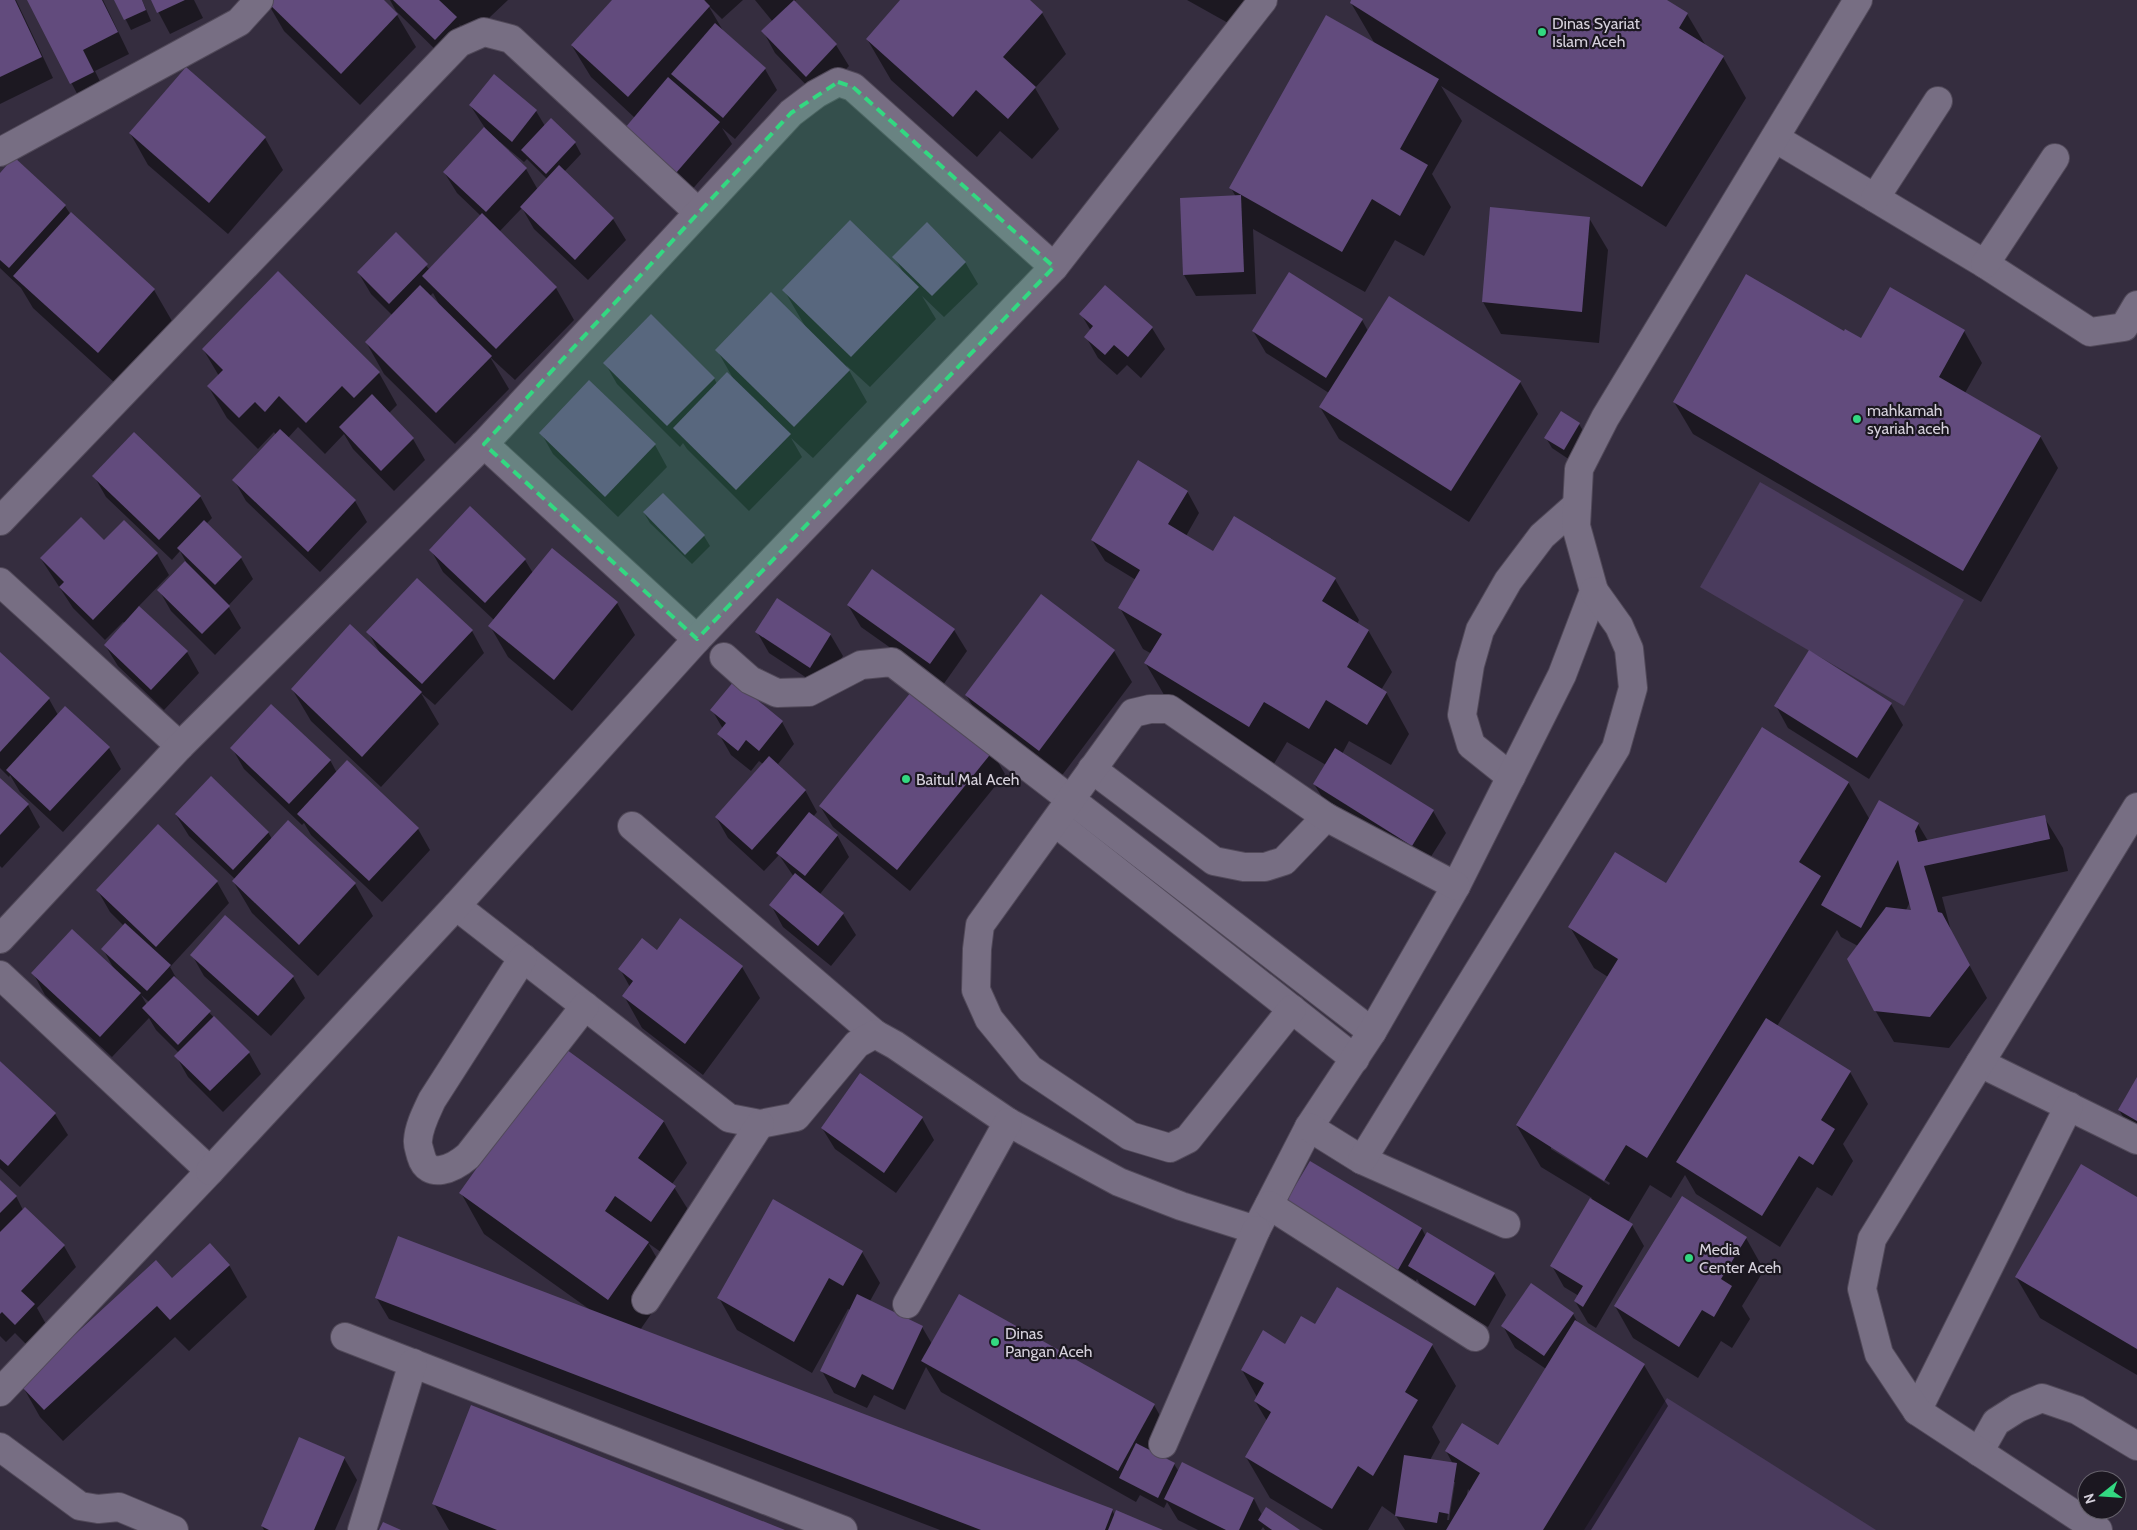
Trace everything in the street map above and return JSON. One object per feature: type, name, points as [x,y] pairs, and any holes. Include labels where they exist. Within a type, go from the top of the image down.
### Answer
[{"type":"street","points":[[0,152],[238,22],[259,0]]},
{"type":"street","points":[[4,1380],[210,1171],[456,906],[697,639],[1054,267],[1263,0]]},
{"type":"street","points":[[1362,1160],[1616,748],[1634,688],[1629,649],[1619,626],[1594,591],[1576,526],[1579,470],[1605,418],[1858,0]]},
{"type":"street","points":[[0,521],[459,43],[484,32],[511,39],[698,212]]},
{"type":"street","points":[[0,939],[180,746],[484,444],[790,113],[816,94],[838,82],[853,87],[1054,267]]},
{"type":"street","points":[[1875,198],[1938,101]]},
{"type":"street","points":[[1775,138],[1985,264],[2090,332],[2124,327],[2137,305]]},
{"type":"street","points":[[1985,264],[2055,158]]},
{"type":"street","points":[[484,444],[697,639]]},
{"type":"street","points":[[1511,777],[1471,745],[1462,715],[1470,665],[1480,630],[1508,581],[1542,536],[1578,505]]},
{"type":"street","points":[[0,582],[180,746]]},
{"type":"street","points":[[1163,1444],[1256,1230],[1309,1127],[1372,1032],[1456,886],[1562,675],[1594,591]]},
{"type":"street","points":[[724,657],[750,680],[776,693],[809,692],[861,665],[892,662],[1372,1032]]},
{"type":"street","points":[[1292,1009],[1188,1139],[1170,1148],[1130,1136],[1030,1069],[989,1019],[976,990],[977,949],[980,925],[1056,823],[1133,713],[1150,708],[1169,708],[1326,817],[1456,886]]},
{"type":"street","points":[[1092,769],[1214,862],[1244,867],[1264,867],[1284,861],[1326,817]]},
{"type":"street","points":[[2098,1530],[1917,1411],[1879,1354],[1862,1289],[1872,1239],[1980,1063],[2134,819]]},
{"type":"street","points":[[1056,823],[1355,1059]]},
{"type":"street","points":[[632,826],[875,1034],[895,1045],[1008,1122],[1119,1182],[1181,1206],[1256,1230]]},
{"type":"street","points":[[456,906],[729,1118],[760,1124],[796,1117],[857,1044],[875,1034]]},
{"type":"street","points":[[523,958],[432,1100],[421,1123],[417,1142],[422,1159],[430,1169],[439,1172],[456,1166],[468,1156],[585,1006]]},
{"type":"street","points":[[0,975],[210,1171]]},
{"type":"street","points":[[1980,1063],[2137,1140]]},
{"type":"street","points":[[1917,1411],[2069,1106]]},
{"type":"street","points":[[907,1304],[1008,1122]]},
{"type":"street","points":[[646,1300],[760,1124]]},
{"type":"street","points":[[1309,1127],[1362,1160],[1506,1224]]},
{"type":"street","points":[[1269,1205],[1475,1337]]},
{"type":"street","points":[[345,1337],[843,1530]]},
{"type":"street","points":[[362,1530],[413,1363]]},
{"type":"street","points":[[1979,1452],[1996,1422],[2018,1408],[2042,1398],[2077,1410],[2137,1446]]},
{"type":"street","points":[[0,1447],[80,1506],[98,1509],[119,1506],[174,1530]]},
{"type":"highlighted area","points":[[838,82],[853,87],[1054,267],[697,639],[484,444],[791,113]]},
{"type":"shaded area","points":[[1760,482],[1964,600],[1904,706],[1700,587]]},
{"type":"shaded area","points":[[1667,1398],[1876,1530],[1584,1530]]},
{"type":"building","points":[[0,0],[15,0],[42,57],[0,77]]},
{"type":"building","points":[[27,0],[102,0],[118,32],[83,50],[94,72],[70,84]]},
{"type":"building","points":[[114,0],[142,0],[146,10],[124,20]]},
{"type":"building","points":[[151,0],[185,0],[157,13]]},
{"type":"building","points":[[265,0],[384,0],[398,14],[341,74]]},
{"type":"building","points":[[393,0],[439,0],[457,17],[435,40]]},
{"type":"building","points":[[612,0],[704,0],[710,6],[628,97],[571,45]]},
{"type":"building","points":[[794,0],[837,44],[806,77],[761,31]]},
{"type":"building","points":[[900,0],[1030,0],[1043,12],[1003,57],[1036,87],[1008,119],[976,90],[953,117],[866,39]]},
{"type":"building","points":[[1351,0],[1667,0],[1688,13],[1679,28],[1724,56],[1642,187],[1350,3]]},
{"type":"building","points":[[1326,15],[1439,79],[1400,149],[1428,165],[1400,216],[1372,199],[1342,252],[1229,188]]},
{"type":"building","points":[[715,23],[766,68],[723,118],[671,74]]},
{"type":"building","points":[[186,67],[266,137],[209,203],[129,133]]},
{"type":"building","points":[[494,74],[537,110],[512,142],[469,105]]},
{"type":"building","points":[[668,77],[720,122],[676,173],[625,128]]},
{"type":"building","points":[[551,118],[576,142],[546,174],[521,150]]},
{"type":"building","points":[[484,127],[527,168],[486,212],[443,172]]},
{"type":"building","points":[[14,157],[66,205],[9,268],[0,260],[0,173]]},
{"type":"building","points":[[559,165],[614,218],[575,260],[520,207]]},
{"type":"building","points":[[1241,195],[1244,272],[1183,275],[1180,198]]},
{"type":"building","points":[[1490,207],[1590,217],[1582,312],[1482,302]]},
{"type":"building","points":[[71,212],[155,289],[98,353],[13,276]]},
{"type":"building","points":[[482,213],[557,287],[496,349],[422,276]]},
{"type":"building","points":[[850,220],[919,287],[851,357],[782,290]]},
{"type":"building","points":[[927,222],[966,262],[932,296],[892,257]]},
{"type":"building","points":[[396,232],[428,264],[389,304],[357,272]]},
{"type":"building","points":[[278,271],[380,372],[354,398],[342,386],[306,423],[279,396],[265,412],[255,402],[239,418],[207,386],[223,370],[202,349]]},
{"type":"building","points":[[1289,272],[1363,319],[1326,378],[1252,331]]},
{"type":"building","name":"mahkamah syariah aceh","points":[[1746,274],[1844,331],[1845,329],[1861,338],[1890,287],[1965,330],[1939,377],[2041,436],[1963,571],[1673,402]]},
{"type":"building","points":[[420,285],[492,356],[436,413],[365,342]]},
{"type":"building","points":[[1105,285],[1153,327],[1128,357],[1114,345],[1105,355],[1084,337],[1093,326],[1079,314]]},
{"type":"building","points":[[771,292],[850,370],[794,427],[715,350]]},
{"type":"building","points":[[1389,296],[1521,381],[1451,491],[1319,407]]},
{"type":"building","points":[[651,314],[715,378],[667,426],[603,363]]},
{"type":"building","points":[[727,372],[791,434],[736,490],[673,428]]},
{"type":"building","points":[[589,380],[656,444],[605,497],[539,433]]},
{"type":"building","points":[[372,394],[414,438],[381,471],[339,427]]},
{"type":"building","points":[[1561,411],[1580,423],[1564,450],[1544,438]]},
{"type":"building","points":[[280,429],[356,500],[308,552],[232,480]]},
{"type":"building","points":[[134,432],[201,496],[159,540],[92,476]]},
{"type":"building","points":[[1138,460],[1188,491],[1168,524],[1213,551],[1234,516],[1336,578],[1322,601],[1369,630],[1347,667],[1387,692],[1367,725],[1326,700],[1309,729],[1264,702],[1249,727],[1144,663],[1162,634],[1118,608],[1140,570],[1091,540]]},
{"type":"building","points":[[663,493],[705,535],[685,555],[643,512]]},
{"type":"building","points":[[470,506],[526,559],[485,603],[429,550]]},
{"type":"building","points":[[81,517],[104,540],[124,520],[158,553],[93,620],[59,587],[64,582],[40,558]]},
{"type":"building","points":[[204,520],[242,557],[215,585],[177,548]]},
{"type":"building","points":[[552,548],[618,602],[554,680],[488,626]]},
{"type":"building","points":[[185,561],[230,606],[202,634],[157,590]]},
{"type":"building","points":[[872,569],[955,629],[930,664],[847,605]]},
{"type":"building","points":[[417,578],[473,630],[422,684],[366,632]]},
{"type":"building","points":[[1041,594],[1115,650],[1039,751],[965,695]]},
{"type":"building","points":[[777,598],[831,634],[810,668],[755,632]]},
{"type":"building","points":[[139,606],[188,651],[151,690],[104,645]]},
{"type":"building","points":[[350,624],[422,692],[362,757],[291,689]]},
{"type":"building","points":[[1809,650],[1892,703],[1857,758],[1774,706]]},
{"type":"building","points":[[0,652],[50,698],[0,752]]},
{"type":"building","points":[[734,681],[783,721],[759,751],[746,740],[738,751],[717,734],[726,723],[710,710]]},
{"type":"building","name":"Baitul Mal Aceh","points":[[915,687],[993,751],[897,870],[819,806]]},
{"type":"building","points":[[271,704],[331,760],[289,804],[230,748]]},
{"type":"building","points":[[65,706],[110,747],[50,811],[6,770]]},
{"type":"building","points":[[1762,727],[1849,782],[1799,862],[1821,876],[1647,1158],[1626,1145],[1604,1181],[1516,1125],[1618,959],[1568,927],[1615,852],[1666,883]]},
{"type":"building","points":[[1335,748],[1434,810],[1412,846],[1313,784]]},
{"type":"building","points":[[769,756],[806,790],[752,850],[715,817]]},
{"type":"building","points":[[347,760],[419,828],[369,881],[297,814]]},
{"type":"building","points":[[211,776],[269,832],[233,870],[175,814]]},
{"type":"building","points":[[0,778],[29,804],[0,835]]},
{"type":"building","points":[[1879,800],[1919,823],[1915,831],[1918,842],[2045,815],[2050,839],[1924,866],[1938,912],[1942,913],[1970,965],[1930,1017],[1874,1011],[1847,959],[1886,907],[1911,910],[1898,860],[1861,928],[1821,905]]},
{"type":"building","points":[[809,812],[838,835],[805,876],[776,853]]},
{"type":"building","points":[[288,820],[356,883],[299,945],[232,881]]},
{"type":"building","points":[[158,824],[218,881],[156,947],[96,890]]},
{"type":"building","points":[[795,873],[844,913],[818,946],[769,905]]},
{"type":"building","points":[[225,915],[294,976],[258,1016],[190,955]]},
{"type":"building","points":[[680,918],[743,966],[685,1044],[622,996],[633,981],[618,969],[642,938],[657,950]]},
{"type":"building","points":[[125,923],[171,965],[147,991],[101,949]]},
{"type":"building","points":[[72,929],[141,993],[100,1037],[31,973]]},
{"type":"building","points":[[174,976],[211,1011],[178,1045],[142,1008]]},
{"type":"building","points":[[214,1016],[250,1052],[210,1091],[174,1056]]},
{"type":"building","points":[[1766,1018],[1851,1071],[1821,1120],[1835,1129],[1813,1165],[1799,1156],[1762,1216],[1676,1162]]},
{"type":"building","points":[[563,1047],[664,1121],[638,1158],[676,1186],[651,1222],[615,1196],[605,1211],[649,1242],[608,1300],[459,1193]]},
{"type":"building","points":[[0,1061],[56,1113],[8,1166],[0,1159]]},
{"type":"building","points":[[860,1073],[923,1117],[884,1173],[821,1128]]},
{"type":"building","points":[[2137,1077],[2137,1121],[2118,1110]]},
{"type":"building","points":[[1310,1161],[1422,1228],[1398,1270],[1285,1203]]},
{"type":"building","points":[[2081,1164],[2137,1197],[2137,1349],[2015,1277]]},
{"type":"building","points":[[0,1180],[17,1196],[0,1213]]},
{"type":"building","name":"Media Center Aceh","points":[[1682,1196],[1747,1237],[1721,1279],[1732,1286],[1714,1317],[1702,1310],[1679,1347],[1614,1306]]},
{"type":"building","points":[[1590,1198],[1633,1224],[1583,1307],[1574,1301],[1583,1286],[1550,1266]]},
{"type":"building","points":[[773,1199],[863,1251],[843,1286],[829,1278],[794,1342],[717,1298]]},
{"type":"building","points":[[25,1207],[65,1245],[21,1291],[35,1304],[15,1325],[2,1312],[0,1314],[0,1232]]},
{"type":"building","points":[[1427,1232],[1495,1273],[1475,1306],[1408,1266]]},
{"type":"building","points":[[398,1236],[1113,1509],[1105,1530],[981,1530],[375,1298]]},
{"type":"building","points":[[210,1243],[230,1265],[170,1320],[157,1306],[44,1410],[20,1385],[156,1260],[172,1278]]},
{"type":"building","points":[[1531,1283],[1574,1313],[1544,1356],[1501,1326]]},
{"type":"building","points":[[1337,1287],[1433,1344],[1405,1392],[1418,1400],[1373,1476],[1358,1466],[1332,1509],[1245,1457],[1271,1412],[1254,1401],[1264,1383],[1241,1370],[1263,1330],[1285,1344],[1301,1316],[1315,1324]]},
{"type":"building","points":[[857,1294],[923,1326],[893,1390],[862,1374],[855,1388],[820,1371]]},
{"type":"building","points":[[959,1294],[1155,1404],[1118,1471],[921,1361]]},
{"type":"building","points":[[1575,1320],[1645,1364],[1543,1530],[1446,1530],[1480,1473],[1445,1451],[1462,1423],[1498,1445]]},
{"type":"building","points":[[471,1405],[785,1530],[497,1530],[432,1504]]},
{"type":"building","points":[[299,1437],[345,1457],[314,1530],[269,1530],[261,1526]]},
{"type":"building","points":[[1136,1443],[1175,1463],[1158,1498],[1119,1478]]},
{"type":"building","points":[[1404,1455],[1457,1463],[1449,1514],[1439,1512],[1437,1523],[1395,1516]]},
{"type":"building","points":[[1182,1462],[1254,1498],[1239,1530],[1226,1530],[1164,1499]]},
{"type":"building","points":[[1266,1507],[1300,1530],[1272,1530],[1258,1520]]},
{"type":"building","points":[[1116,1510],[1163,1530],[1108,1530]]},
{"type":"building","points":[[383,1522],[401,1530],[379,1530]]},
{"type":"place","name":"Dinas Syariat Islam Aceh","points":[[1542,32]]},
{"type":"place","name":"mahkamah syariah aceh","points":[[1857,419]]},
{"type":"place","name":"Baitul Mal Aceh","points":[[906,779]]},
{"type":"place","name":"Media Center Aceh","points":[[1689,1258]]},
{"type":"place","name":"Dinas Pangan Aceh","points":[[995,1342]]}]
